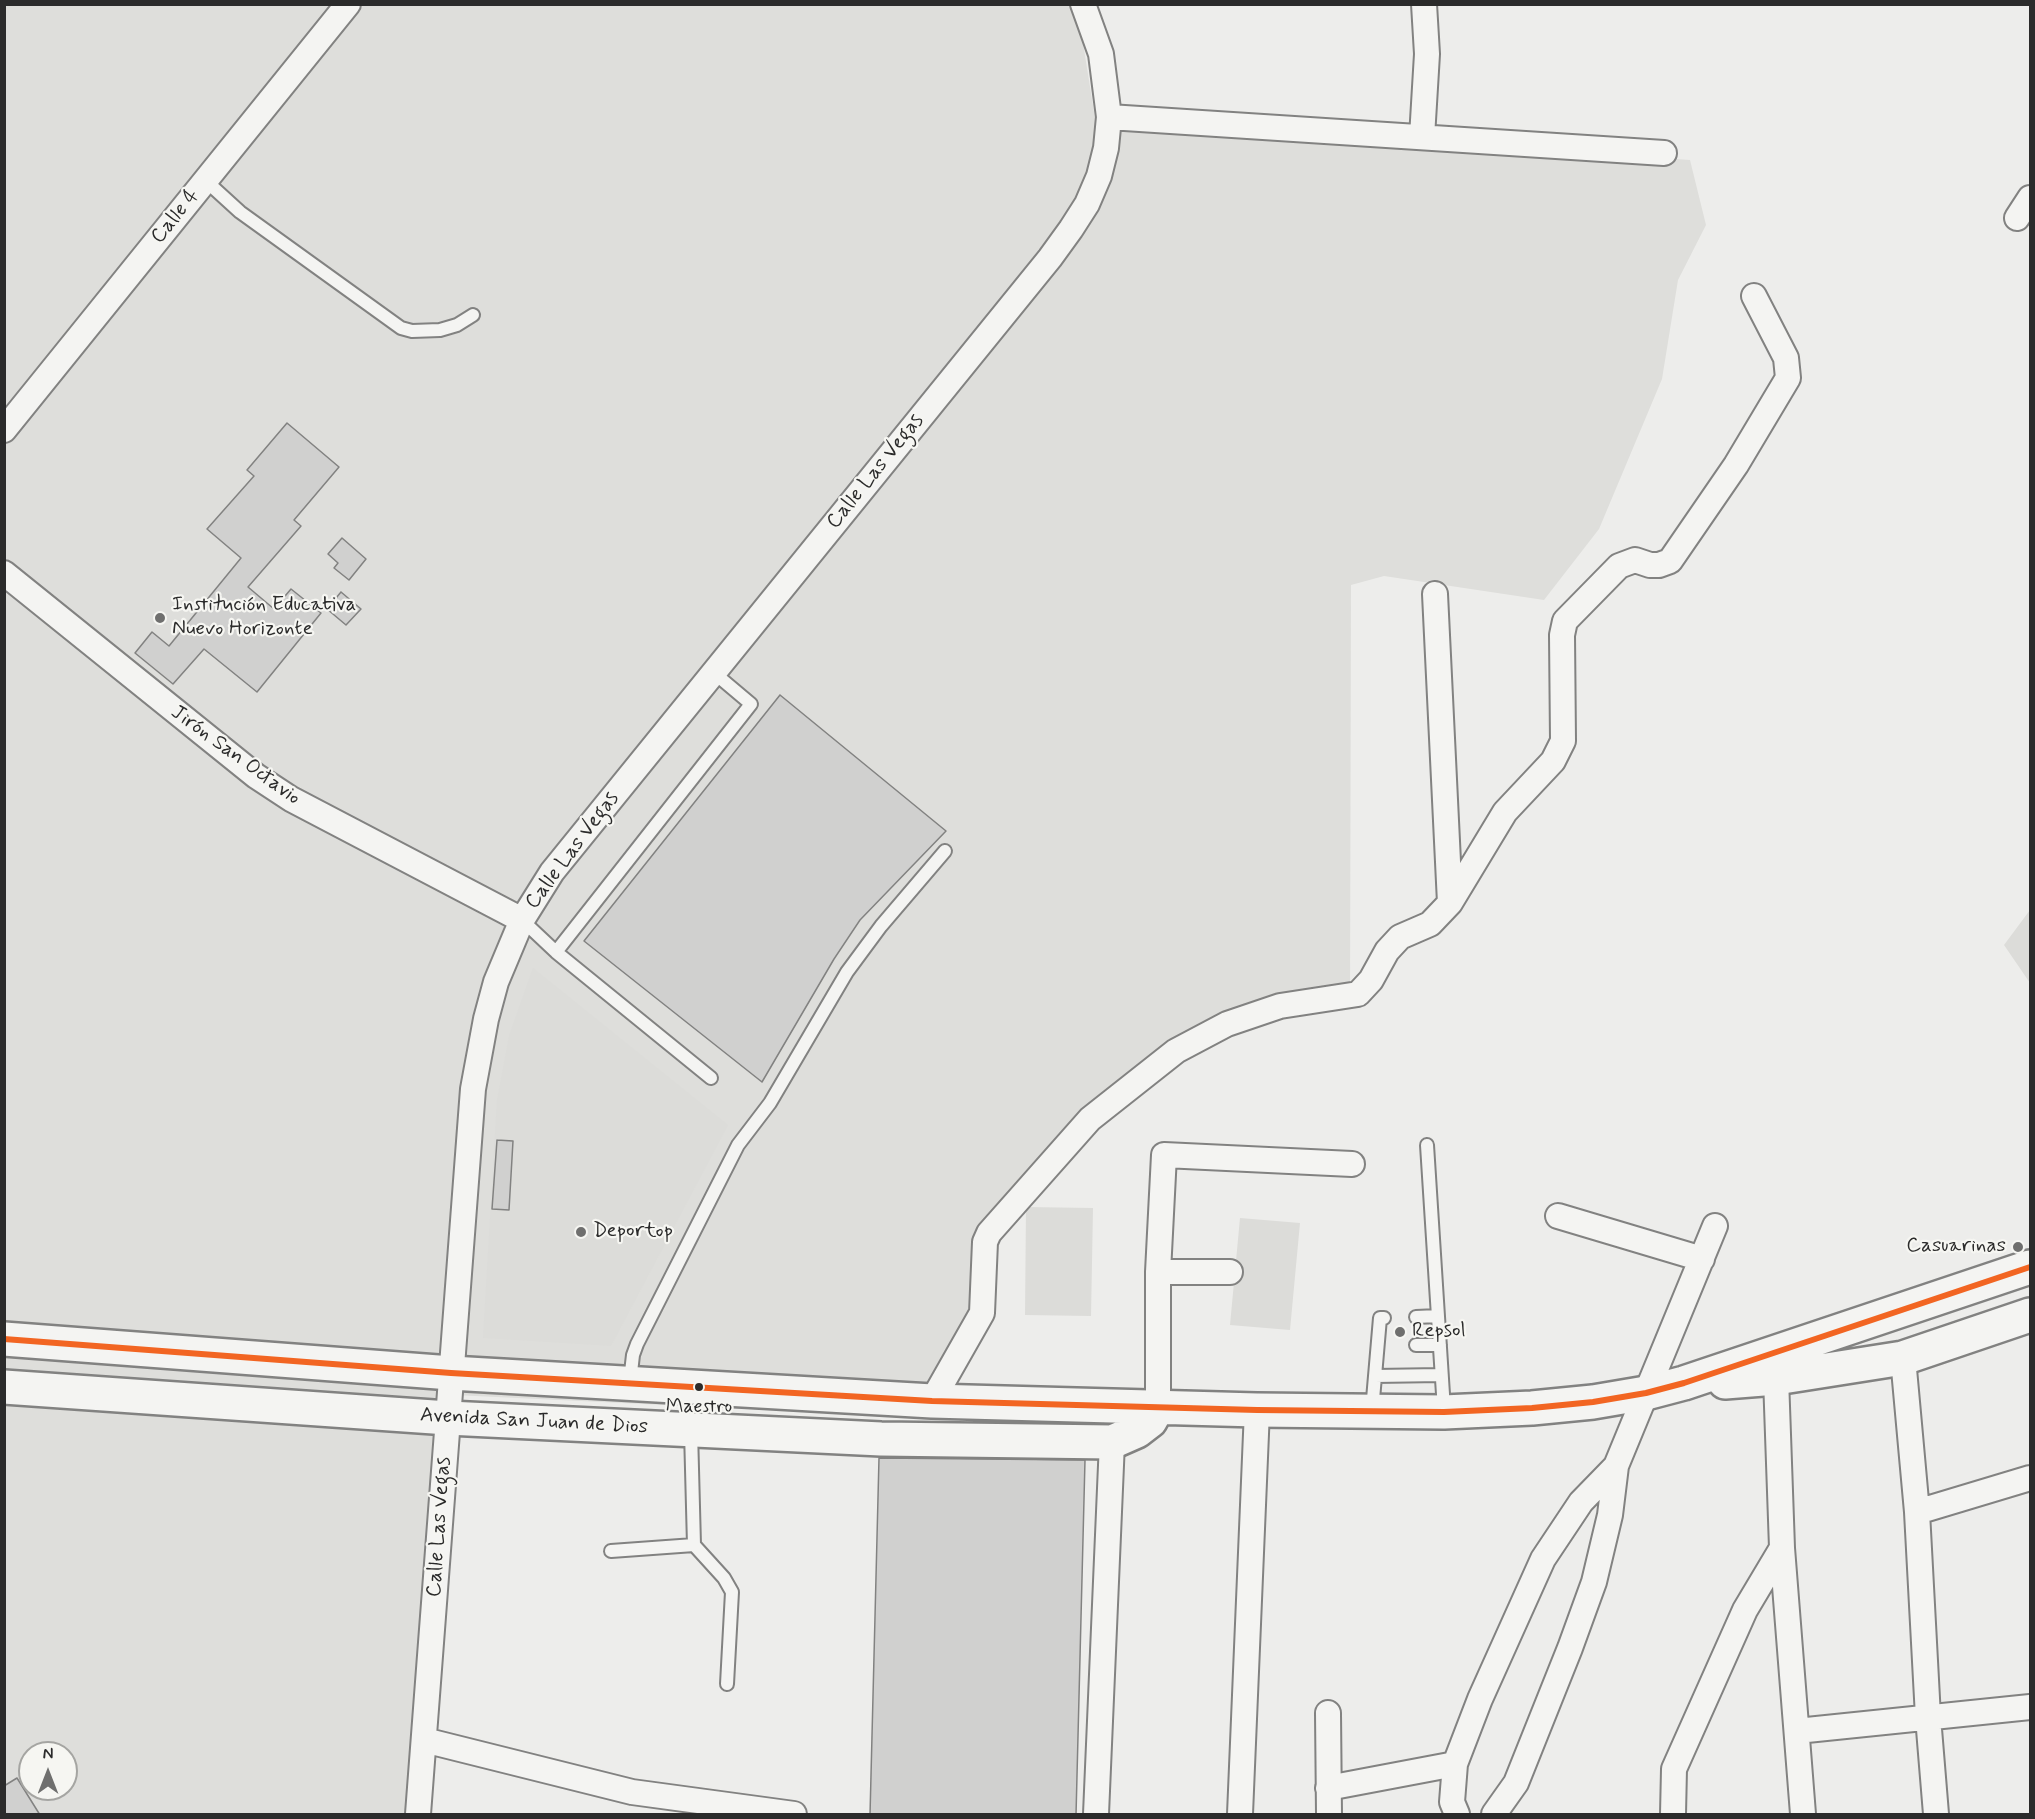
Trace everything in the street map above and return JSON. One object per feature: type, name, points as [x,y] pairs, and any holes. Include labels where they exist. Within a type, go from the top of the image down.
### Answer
[{"type":"main road","points":[[4,1339],[451,1373],[932,1401],[1257,1410],[1444,1412],[1532,1408],[1593,1402],[1646,1393],[1684,1383],[2031,1267]]},
{"type":"main road","points":[[1684,1383],[1776,1378],[1904,1358],[2031,1315]]},
{"type":"main road","name":"Avenida San Juan de Dios","points":[[4,1387],[448,1418],[881,1439],[1112,1442],[1137,1431],[1150,1421],[1158,1407]]},
{"type":"street","name":"Calle 4","points":[[4,430],[348,4]]},
{"type":"street","name":"Calle Las Vegas","points":[[418,1815],[466,1159],[476,1067],[496,982],[522,920],[552,872],[1071,229],[1087,204],[1099,176],[1106,148],[1109,117],[1101,54],[1083,4]]},
{"type":"street","points":[[1422,137],[1427,54],[1424,4]]},
{"type":"street","points":[[1109,117],[1664,153]]},
{"type":"street","points":[[932,1401],[982,1313],[985,1242],[989,1233],[1090,1119],[1176,1051],[1227,1024],[1280,1006],[1358,994],[1371,980],[1387,951],[1400,937],[1430,924],[1450,903],[1505,812],[1552,761],[1563,741],[1562,635],[1565,621],[1619,566],[1635,560],[1650,564],[1670,561],[1736,465],[1788,378],[1786,358],[1754,296]]},
{"type":"street","name":"Jirón San Octavio","points":[[4,573],[256,776],[291,799],[522,920]]},
{"type":"street","points":[[1435,594],[1450,903]]},
{"type":"street","points":[[1158,1407],[1158,1272],[1164,1155],[1352,1164]]},
{"type":"street","points":[[1558,1216],[1702,1259]]},
{"type":"street","points":[[1494,1815],[1516,1783],[1574,1637],[1594,1582],[1610,1515],[1616,1466],[1715,1226]]},
{"type":"street","points":[[1158,1272],[1230,1272]]},
{"type":"street","points":[[1904,1358],[1917,1512],[1928,1717],[1936,1815]]},
{"type":"street","points":[[1776,1378],[1782,1548],[1803,1815]]},
{"type":"street","points":[[1240,1815],[1257,1410]]},
{"type":"street","points":[[1096,1815],[1112,1442]]},
{"type":"street","points":[[1457,1815],[1452,1802],[1455,1764],[1480,1699],[1543,1559],[1581,1502],[1616,1466]]},
{"type":"street","points":[[1917,1512],[2031,1478]]},
{"type":"street","points":[[1673,1815],[1674,1769],[1745,1610],[1782,1548]]},
{"type":"street","points":[[1797,1731],[2031,1707]]},
{"type":"street","points":[[1328,1713],[1329,1815]]},
{"type":"street","points":[[424,1740],[640,1793],[794,1815]]},
{"type":"street","points":[[1328,1788],[1455,1764]]},
{"type":"lane","points":[[206,181],[240,212],[401,328],[412,331],[440,330],[457,325],[473,315]]},
{"type":"lane","points":[[556,952],[751,704],[713,672]]},
{"type":"lane","points":[[630,1383],[633,1355],[738,1144],[770,1103],[846,972],[881,926],[945,851]]},
{"type":"lane","points":[[522,920],[556,952],[711,1078]]},
{"type":"lane","points":[[1427,1145],[1444,1412]]},
{"type":"lane","points":[[1416,1317],[1438,1316]]},
{"type":"lane","points":[[1372,1412],[1375,1376],[1381,1346],[1380,1318],[1384,1318]]},
{"type":"lane","points":[[1416,1345],[1440,1345]]},
{"type":"lane","points":[[1375,1376],[1442,1375]]},
{"type":"lane","points":[[691,1430],[694,1545],[724,1578],[732,1592],[727,1684]]},
{"type":"lane","points":[[611,1551],[694,1545]]},
{"type":"shaded area","points":[[5,5],[1070,5],[1079,18],[1095,118],[1690,160],[1706,225],[1678,280],[1662,379],[1599,529],[1544,600],[1384,576],[1351,585],[1350,1006],[1249,1024],[1108,1099],[980,1227],[976,1311],[917,1417],[454,1395],[422,1814],[5,1814]]},
{"type":"shaded area","points":[[2030,910],[2030,983],[2004,945]]},
{"type":"shaded area","name":"Deportop","points":[[533,968],[728,1125],[611,1346],[483,1338],[497,1100],[509,1036]]},
{"type":"shaded area","points":[[1026,1207],[1093,1208],[1091,1316],[1025,1315]]},
{"type":"shaded area","points":[[1240,1218],[1300,1223],[1290,1330],[1230,1325]]},
{"type":"building","points":[[287,423],[339,467],[294,520],[301,526],[248,587],[274,609],[291,589],[321,613],[257,692],[204,649],[173,684],[135,653],[152,632],[169,646],[241,558],[207,529],[254,476],[247,470]]},
{"type":"building","points":[[342,538],[366,559],[349,580],[334,568],[338,563],[328,554]]},
{"type":"building","points":[[341,592],[361,609],[346,625],[327,609]]},
{"type":"building","points":[[780,695],[946,831],[860,920],[834,959],[762,1082],[584,941]]},
{"type":"building","points":[[497,1140],[513,1141],[509,1210],[492,1209]]},
{"type":"building","points":[[879,1458],[1085,1460],[1076,1815],[870,1815]]},
{"type":"building","points":[[17,1778],[18,1801],[31,1801],[40,1815],[4,1815],[4,1786]]},
{"type":"transit line","points":[[4,1339],[451,1373],[932,1401],[1257,1410],[1444,1412],[1532,1408],[1593,1402],[1646,1393],[1684,1383],[2030,1267]]},
{"type":"place","name":"Institución Educativa Nuevo Horizonte","points":[[160,618]]},
{"type":"place","name":"Deportop","points":[[581,1232]]},
{"type":"place","name":"Casuarinas","points":[[2018,1247]]},
{"type":"place","name":"Repsol","points":[[1400,1332]]},
{"type":"place","name":"Maestro","points":[[699,1387]]}]
